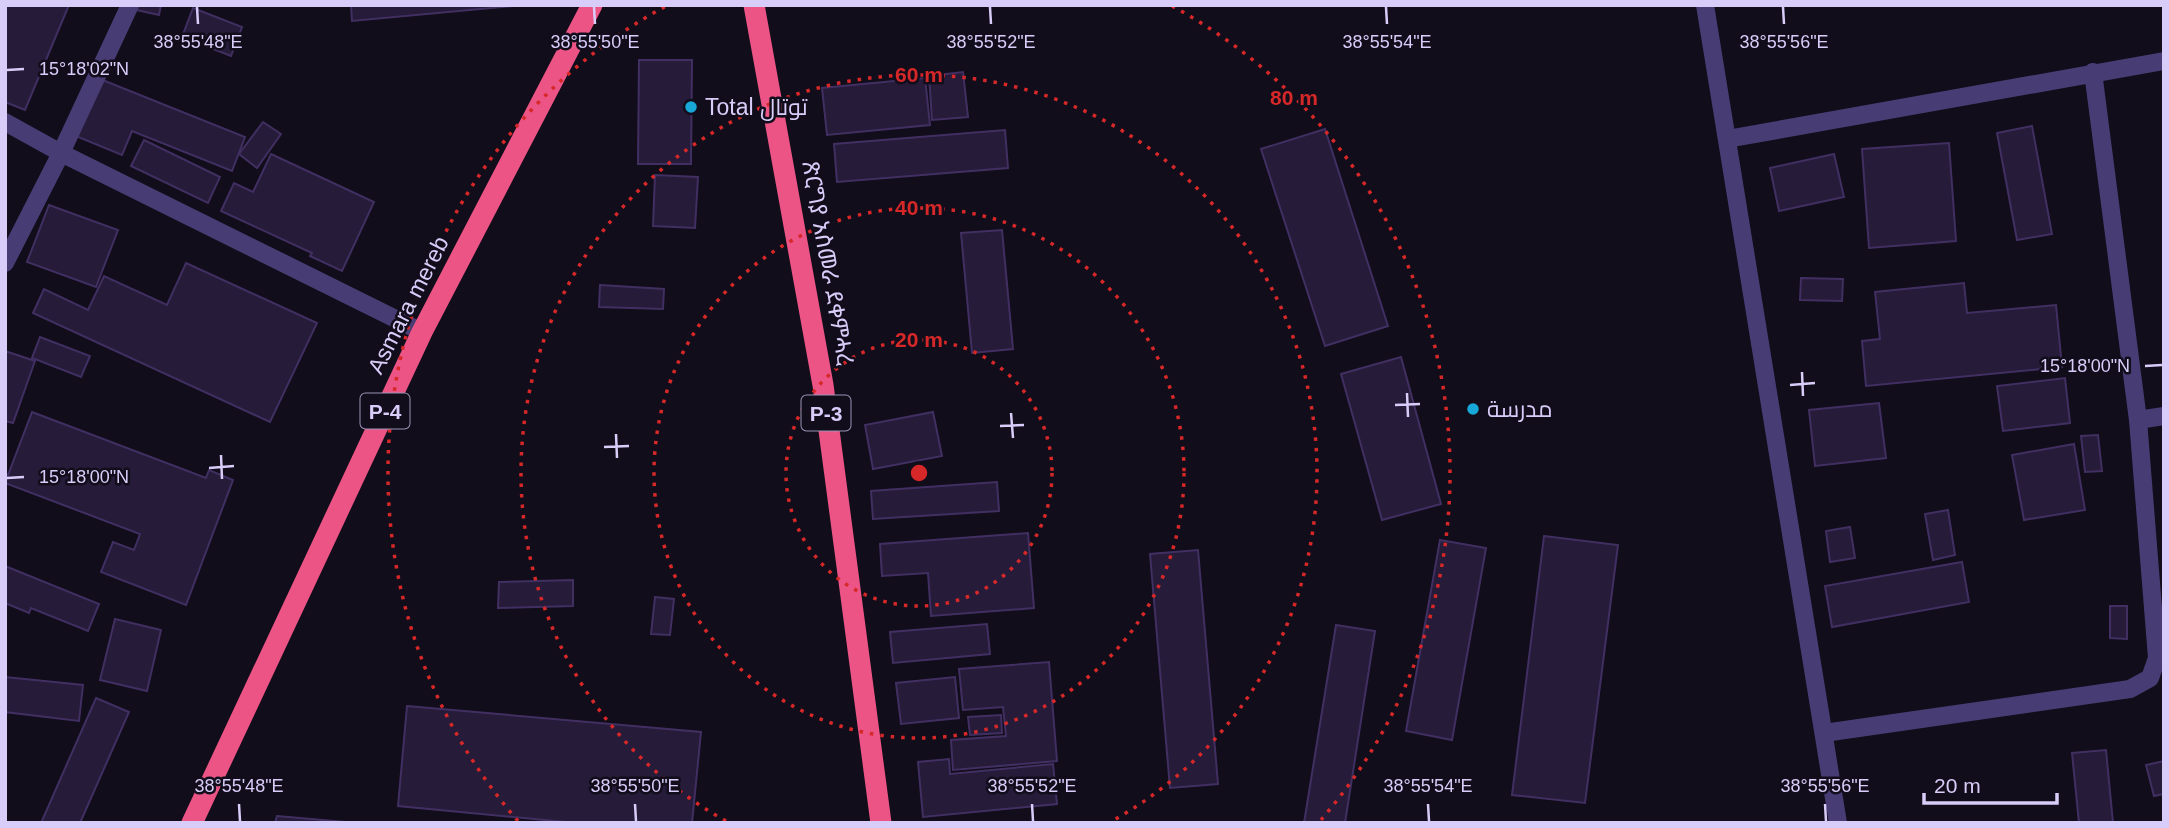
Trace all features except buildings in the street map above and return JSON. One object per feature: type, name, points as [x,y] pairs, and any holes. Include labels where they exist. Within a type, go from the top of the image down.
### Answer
[{"type":"highway","name":"Asmara mereb","points":[[192,823],[422,332],[592,5]]},
{"type":"highway","name":"ጽርግያ አስመራ ደቀምሓረ","points":[[754,5],[823,385],[881,823]]},
{"type":"street","points":[[5,263],[61,153],[130,5]]},
{"type":"street","points":[[1705,5],[1838,823]]},
{"type":"street","points":[[1727,139],[2164,61]]},
{"type":"street","points":[[1824,733],[2130,689],[2150,677],[2157,658],[2138,420],[2093,72]]},
{"type":"street","points":[[5,122],[61,153],[422,332]]},
{"type":"street","points":[[2138,420],[2164,416]]},
{"type":"place","name":"Total توتال","points":[[691,107]]},
{"type":"place","name":"مدرسة","points":[[1473,409]]}]
